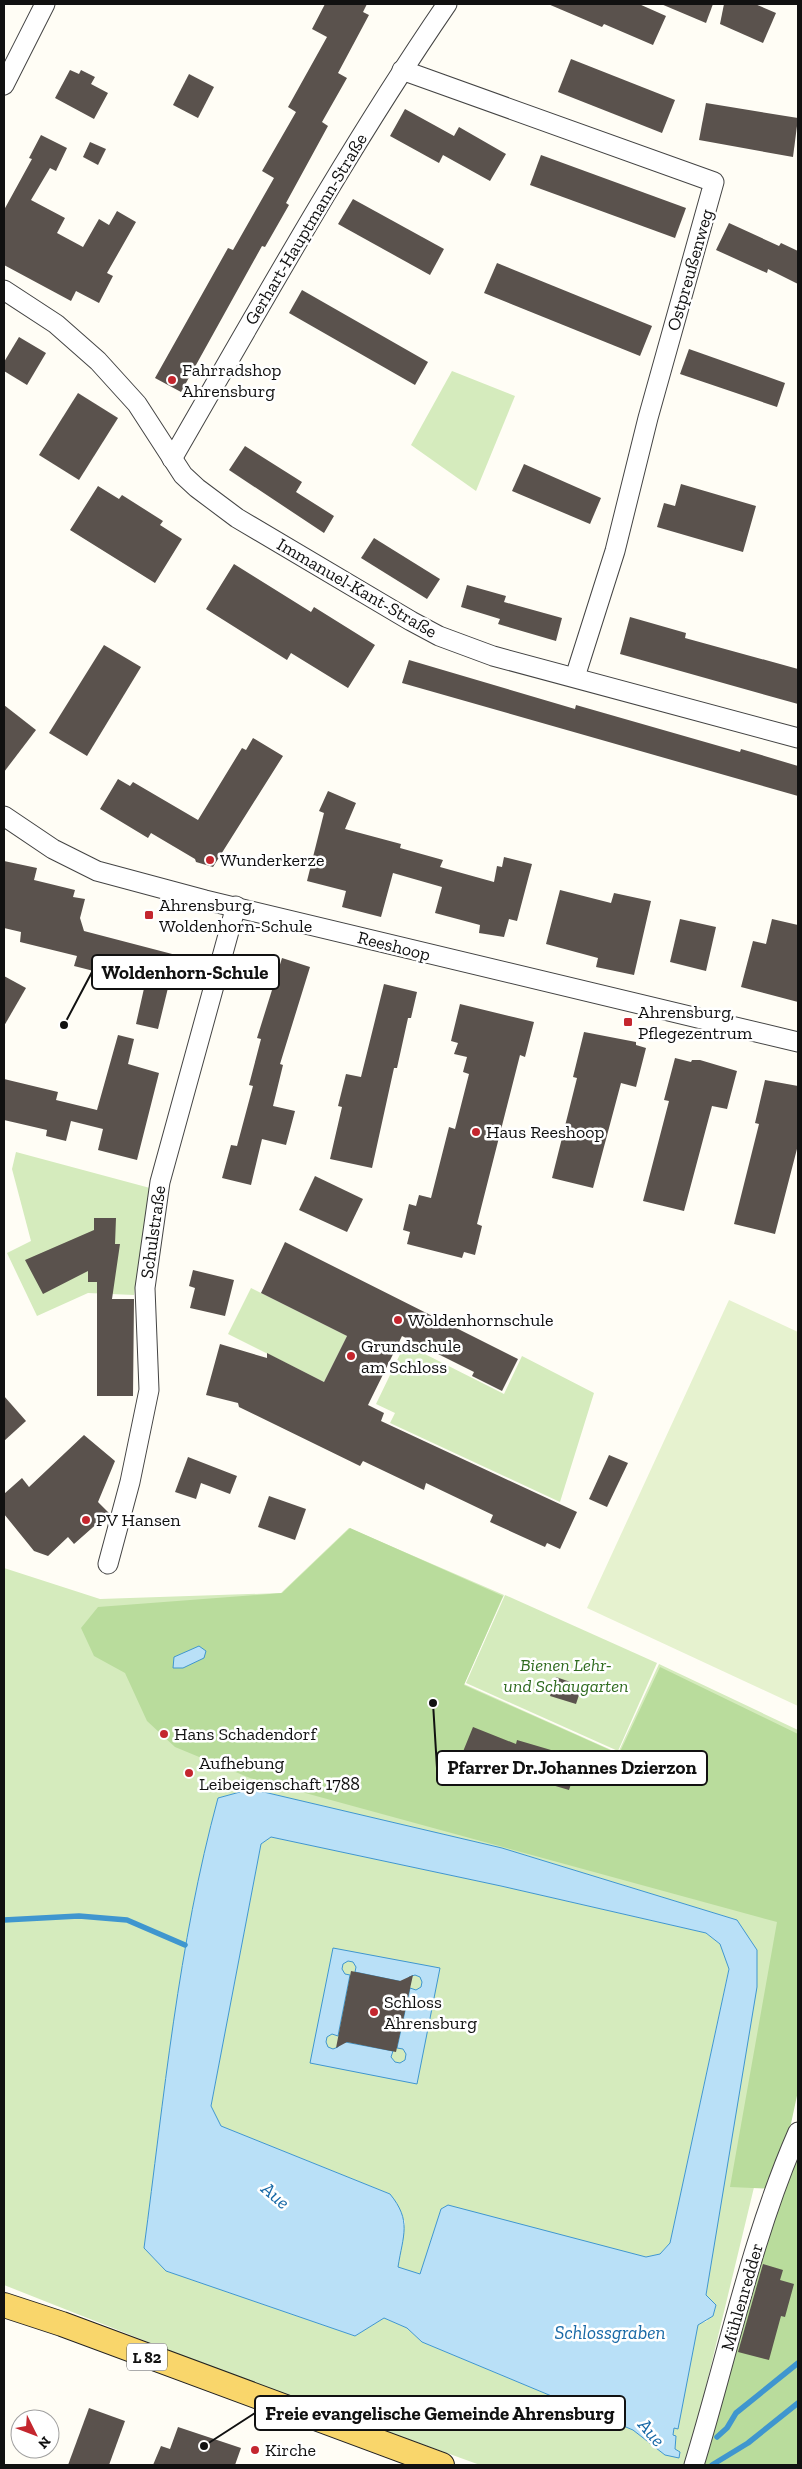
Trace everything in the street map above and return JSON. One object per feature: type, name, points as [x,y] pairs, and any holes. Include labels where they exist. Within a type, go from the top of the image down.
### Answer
[{"type":"main road","name":"L 82","points":[[4,2305],[62,2324],[442,2465]]},
{"type":"street","points":[[4,85],[46,4]]},
{"type":"street","name":"Gerhart-Hauptmann-Straße","points":[[172,458],[328,188],[402,70],[447,4]]},
{"type":"street","name":"Ostpreußenweg","points":[[402,70],[714,182],[648,418],[615,551],[575,678]]},
{"type":"street","name":"Immanuel-Kant-Straße","points":[[4,290],[56,324],[98,361],[137,404],[183,475],[197,488],[237,518],[411,621],[439,636],[493,656],[798,738]]},
{"type":"street","name":"Reeshoop","points":[[4,816],[53,849],[97,871],[205,900],[236,906],[559,987],[798,1042]]},
{"type":"street","name":"Schulstraße","points":[[108,1564],[130,1482],[149,1390],[145,1288],[160,1182],[236,906]]},
{"type":"street","name":"Mühlenredder","points":[[694,2465],[757,2243],[779,2176],[798,2132]]},
{"type":"green space","points":[[452,371],[515,396],[476,491],[411,445]]},
{"type":"green space","points":[[16,1152],[150,1188],[134,1295],[88,1293],[37,1316],[7,1253],[31,1241],[12,1169]]},
{"type":"green space","points":[[251,1288],[347,1336],[324,1382],[228,1334]]},
{"type":"green space","points":[[729,1300],[798,1332],[798,1706],[587,1608]]},
{"type":"green space","points":[[405,1344],[504,1394],[522,1356],[594,1393],[560,1502],[390,1423],[395,1413],[376,1404]]},
{"type":"green space","points":[[349,1528],[504,1595],[464,1684],[618,1753],[659,1664],[798,1730],[798,2086],[763,2150],[687,2465],[480,2465],[234,2376],[4,2285],[4,1568],[100,1599],[281,1593]],"holes":[[[250,1789],[502,1848],[737,1920],[757,1950],[706,2296],[716,2305],[707,2321],[698,2324],[678,2428],[674,2428],[672,2435],[676,2436],[675,2449],[665,2455],[633,2430],[422,2342],[407,2328],[384,2318],[355,2336],[166,2271],[144,2248],[182,1965],[204,1853],[218,1798]]]},
{"type":"green space","points":[[350,1528],[503,1596],[464,1685],[619,1754],[660,1667],[798,1734],[798,2091],[777,2189],[730,2187],[777,1922],[250,1778],[175,1747],[147,1721],[125,1673],[94,1656],[81,1628],[98,1607],[282,1593]]},
{"type":"green space","name":"Bienen Lehr- und Schaugarten","points":[[505,1595],[657,1663],[618,1751],[466,1683]]},
{"type":"green space","points":[[271,1837],[501,1886],[706,1933],[720,1944],[729,1968],[670,2243],[660,2254],[646,2257],[441,2209],[420,2274],[397,2267],[405,2222],[390,2194],[221,2126],[211,2106],[261,1844]]},
{"type":"green space","points":[[798,2147],[798,2465],[699,2465],[731,2349]]},
{"type":"water","points":[[199,1646],[206,1651],[204,1658],[183,1668],[173,1668],[174,1657]]},
{"type":"water","name":"Schlossgraben","points":[[251,1789],[502,1848],[737,1920],[757,1950],[757,1987],[706,2295],[716,2305],[713,2316],[698,2325],[678,2429],[674,2428],[673,2435],[676,2436],[675,2449],[680,2452],[679,2458],[665,2455],[633,2430],[422,2342],[407,2328],[384,2318],[355,2336],[166,2271],[144,2248],[182,1965],[204,1853],[218,1798]],"holes":[[[271,1837],[501,1886],[706,1933],[720,1944],[729,1969],[670,2243],[660,2254],[646,2257],[448,2205],[441,2209],[420,2274],[398,2267],[404,2221],[397,2204],[390,2194],[221,2126],[211,2106],[261,1844]]]},
{"type":"water","points":[[333,1948],[440,1968],[417,2084],[310,2063]],"holes":[[[348,1961],[353,1962],[356,1967],[355,1972],[408,1983],[409,1977],[415,1975],[420,1977],[421,1987],[416,1990],[410,1988],[397,2048],[403,2049],[406,2054],[405,2060],[400,2063],[395,2062],[391,2057],[393,2051],[340,2041],[338,2047],[333,2049],[328,2047],[327,2037],[332,2034],[338,2036],[350,1975],[345,1974],[342,1969],[343,1964]]]},
{"type":"building","points":[[325,4],[367,4],[363,12],[369,15],[338,73],[347,78],[322,122],[328,126],[286,203],[289,205],[265,247],[262,246],[181,392],[155,378],[228,248],[233,250],[274,178],[262,171],[296,112],[288,107],[327,37],[312,29]]},
{"type":"building","points":[[548,4],[639,4],[666,16],[653,45],[604,24],[602,27]]},
{"type":"building","points":[[661,4],[713,4],[706,23]]},
{"type":"building","points":[[724,4],[755,4],[776,13],[763,43],[720,24]]},
{"type":"building","points":[[571,59],[675,100],[662,133],[558,92]]},
{"type":"building","points":[[70,70],[79,74],[81,70],[95,77],[91,84],[108,93],[94,119],[55,98]]},
{"type":"building","points":[[189,74],[214,87],[198,118],[173,105]]},
{"type":"building","points":[[706,103],[798,118],[793,157],[699,140]]},
{"type":"building","points":[[405,109],[454,136],[459,127],[506,154],[490,181],[443,155],[439,163],[390,136]]},
{"type":"building","points":[[41,135],[67,148],[56,171],[50,168],[31,200],[65,218],[57,233],[83,247],[99,219],[109,225],[117,211],[136,222],[107,273],[113,276],[99,303],[76,291],[71,301],[4,265],[4,210],[32,159],[29,158]]},
{"type":"building","points":[[90,142],[106,149],[98,165],[83,157]]},
{"type":"building","points":[[541,155],[686,208],[675,238],[530,185]]},
{"type":"building","points":[[353,199],[444,249],[430,275],[338,224]]},
{"type":"building","points":[[729,223],[779,246],[781,243],[798,251],[798,284],[768,269],[767,273],[716,250]]},
{"type":"building","points":[[497,263],[652,326],[640,356],[484,293]]},
{"type":"building","points":[[302,290],[428,362],[415,385],[289,313]]},
{"type":"building","points":[[19,337],[46,353],[27,385],[4,371],[4,362]]},
{"type":"building","points":[[689,349],[785,383],[777,407],[680,374]]},
{"type":"building","points":[[78,393],[118,418],[79,480],[39,455]]},
{"type":"building","points":[[245,446],[302,482],[296,492],[334,516],[324,533],[229,470]]},
{"type":"building","points":[[524,464],[601,498],[590,524],[512,491]]},
{"type":"building","points":[[681,484],[756,506],[743,552],[657,527],[664,503],[675,506]]},
{"type":"building","points":[[98,486],[119,499],[122,495],[163,521],[160,525],[182,539],[155,583],[70,530]]},
{"type":"building","points":[[374,538],[440,579],[427,599],[361,558]]},
{"type":"building","points":[[234,564],[311,612],[314,607],[375,645],[348,688],[291,653],[287,660],[206,609]]},
{"type":"building","points":[[467,585],[506,596],[504,602],[562,618],[556,641],[498,624],[500,619],[461,607]]},
{"type":"building","points":[[630,617],[686,633],[685,638],[798,669],[798,704],[620,654]]},
{"type":"building","points":[[104,645],[141,667],[87,756],[49,733]]},
{"type":"building","points":[[409,660],[575,709],[576,705],[740,752],[741,749],[798,766],[798,796],[402,683]]},
{"type":"building","points":[[4,705],[36,730],[4,772]]},
{"type":"building","points":[[253,738],[283,756],[213,867],[196,862],[195,859],[151,833],[148,838],[100,809],[118,779],[130,786],[133,782],[198,820],[242,748],[246,750]]},
{"type":"building","points":[[328,791],[356,803],[345,829],[401,844],[400,848],[443,860],[440,867],[494,882],[497,866],[502,867],[504,857],[532,864],[517,921],[509,919],[504,937],[479,933],[480,925],[435,913],[442,887],[393,873],[381,917],[342,907],[346,891],[307,881],[324,813],[319,811]]},
{"type":"building","points":[[4,861],[37,868],[34,880],[75,890],[73,897],[85,899],[80,918],[84,931],[176,955],[158,1029],[136,1024],[145,984],[74,966],[77,956],[20,942],[21,932],[4,928]]},
{"type":"building","points":[[560,890],[611,903],[614,893],[651,901],[634,975],[596,967],[598,958],[546,944]]},
{"type":"building","points":[[680,919],[716,927],[706,971],[670,962]]},
{"type":"building","points":[[772,919],[798,925],[798,1002],[741,987],[753,941],[766,944]]},
{"type":"building","points":[[282,958],[310,967],[280,1064],[283,1065],[273,1106],[295,1111],[286,1145],[262,1139],[251,1185],[222,1178],[231,1145],[237,1146],[253,1086],[249,1085],[261,1039],[257,1038]]},
{"type":"building","points":[[4,976],[26,988],[4,1026]]},
{"type":"building","points":[[384,984],[417,992],[411,1018],[408,1018],[397,1068],[394,1068],[372,1168],[330,1159],[342,1107],[338,1106],[346,1074],[361,1077]]},
{"type":"building","name":"Haus Reeshoop","points":[[460,1004],[534,1022],[525,1057],[520,1055],[477,1224],[482,1226],[475,1255],[464,1252],[462,1258],[407,1244],[410,1232],[403,1230],[409,1204],[416,1206],[419,1195],[431,1198],[449,1127],[455,1129],[469,1074],[463,1072],[467,1057],[454,1054],[458,1043],[451,1041]]},
{"type":"building","points":[[584,1032],[636,1042],[636,1045],[646,1048],[636,1087],[621,1083],[593,1188],[552,1178],[577,1078],[573,1077]]},
{"type":"building","points":[[118,1035],[134,1039],[128,1064],[159,1073],[137,1160],[98,1150],[103,1129],[71,1121],[66,1141],[46,1136],[47,1130],[4,1120],[4,1079],[58,1092],[56,1100],[97,1110]]},
{"type":"building","points":[[675,1058],[691,1062],[692,1060],[700,1060],[737,1071],[727,1109],[712,1106],[684,1211],[643,1201],[669,1101],[664,1100]]},
{"type":"building","points":[[765,1080],[798,1086],[798,1145],[775,1234],[734,1224],[759,1124],[755,1123]]},
{"type":"building","points":[[315,1176],[363,1199],[347,1232],[299,1210]]},
{"type":"building","points":[[94,1218],[116,1218],[115,1244],[120,1244],[112,1299],[134,1299],[133,1396],[97,1396],[97,1282],[88,1282],[88,1271],[43,1294],[25,1260],[94,1230]]},
{"type":"building","points":[[285,1242],[518,1359],[502,1391],[472,1376],[474,1372],[402,1336],[368,1405],[384,1413],[381,1421],[577,1512],[560,1549],[547,1543],[545,1547],[490,1522],[493,1515],[426,1483],[424,1490],[363,1461],[360,1466],[239,1407],[238,1403],[206,1395],[220,1344],[267,1358],[267,1353],[324,1382],[347,1336],[261,1293]]},
{"type":"building","points":[[193,1270],[234,1280],[225,1316],[190,1308],[195,1288],[189,1286]]},
{"type":"building","points":[[4,1396],[26,1421],[4,1441]]},
{"type":"building","points":[[84,1435],[115,1461],[98,1502],[109,1513],[74,1544],[68,1537],[48,1556],[34,1551],[4,1514],[4,1494],[22,1478],[29,1487]]},
{"type":"building","points":[[609,1455],[628,1463],[607,1507],[589,1499]]},
{"type":"building","points":[[188,1457],[237,1476],[230,1494],[201,1483],[196,1499],[175,1492]]},
{"type":"building","points":[[269,1496],[306,1509],[295,1540],[258,1527]]},
{"type":"building","points":[[556,1677],[582,1686],[576,1704],[550,1696]]},
{"type":"building","points":[[473,1727],[516,1744],[517,1740],[585,1760],[578,1783],[572,1781],[569,1790],[508,1772],[462,1754]]},
{"type":"building","name":"Schloss Ahrensburg","points":[[351,1971],[400,1981],[413,1975],[396,2052],[347,2042],[336,2048]]},
{"type":"building","points":[[763,2264],[783,2270],[780,2280],[794,2284],[785,2317],[781,2316],[769,2360],[738,2352]]},
{"type":"building","points":[[89,2408],[125,2421],[109,2465],[68,2465]]},
{"type":"building","points":[[178,2427],[241,2448],[235,2465],[153,2465],[161,2446],[170,2449]]},
{"type":"waterway","name":"Aue","points":[[4,1920],[79,1916],[127,1920],[185,1945]]},
{"type":"waterway","points":[[717,2437],[727,2428],[736,2413],[798,2363]]},
{"type":"waterway","name":"Aue","points":[[712,2465],[748,2443],[798,2403]]},
{"type":"place","name":"Fahrradshop Ahrensburg","points":[[172,380]]},
{"type":"place","name":"Wunderkerze","points":[[210,860]]},
{"type":"place","name":"Ahrensburg, Woldenhorn-Schule","points":[[149,915]]},
{"type":"place","name":"Ahrensburg, Pflegezentrum","points":[[628,1022]]},
{"type":"place","name":"Woldenhorn-Schule","points":[[64,1025]]},
{"type":"place","name":"Haus Reeshoop","points":[[476,1132]]},
{"type":"place","name":"Woldenhornschule","points":[[398,1320]]},
{"type":"place","name":"Grundschule am Schloss","points":[[351,1356]]},
{"type":"place","name":"PV Hansen","points":[[86,1520]]},
{"type":"place","name":"Pfarrer Dr.Johannes Dzierzon","points":[[433,1703]]},
{"type":"place","name":"Hans Schadendorf","points":[[164,1734]]},
{"type":"place","name":"Aufhebung Leibeigenschaft 1788","points":[[189,1773]]},
{"type":"place","name":"Schloss Ahrensburg","points":[[374,2012]]},
{"type":"place","name":"Freie evangelische Gemeinde Ahrensburg","points":[[204,2446]]},
{"type":"place","name":"Kirche","points":[[255,2450]]}]
